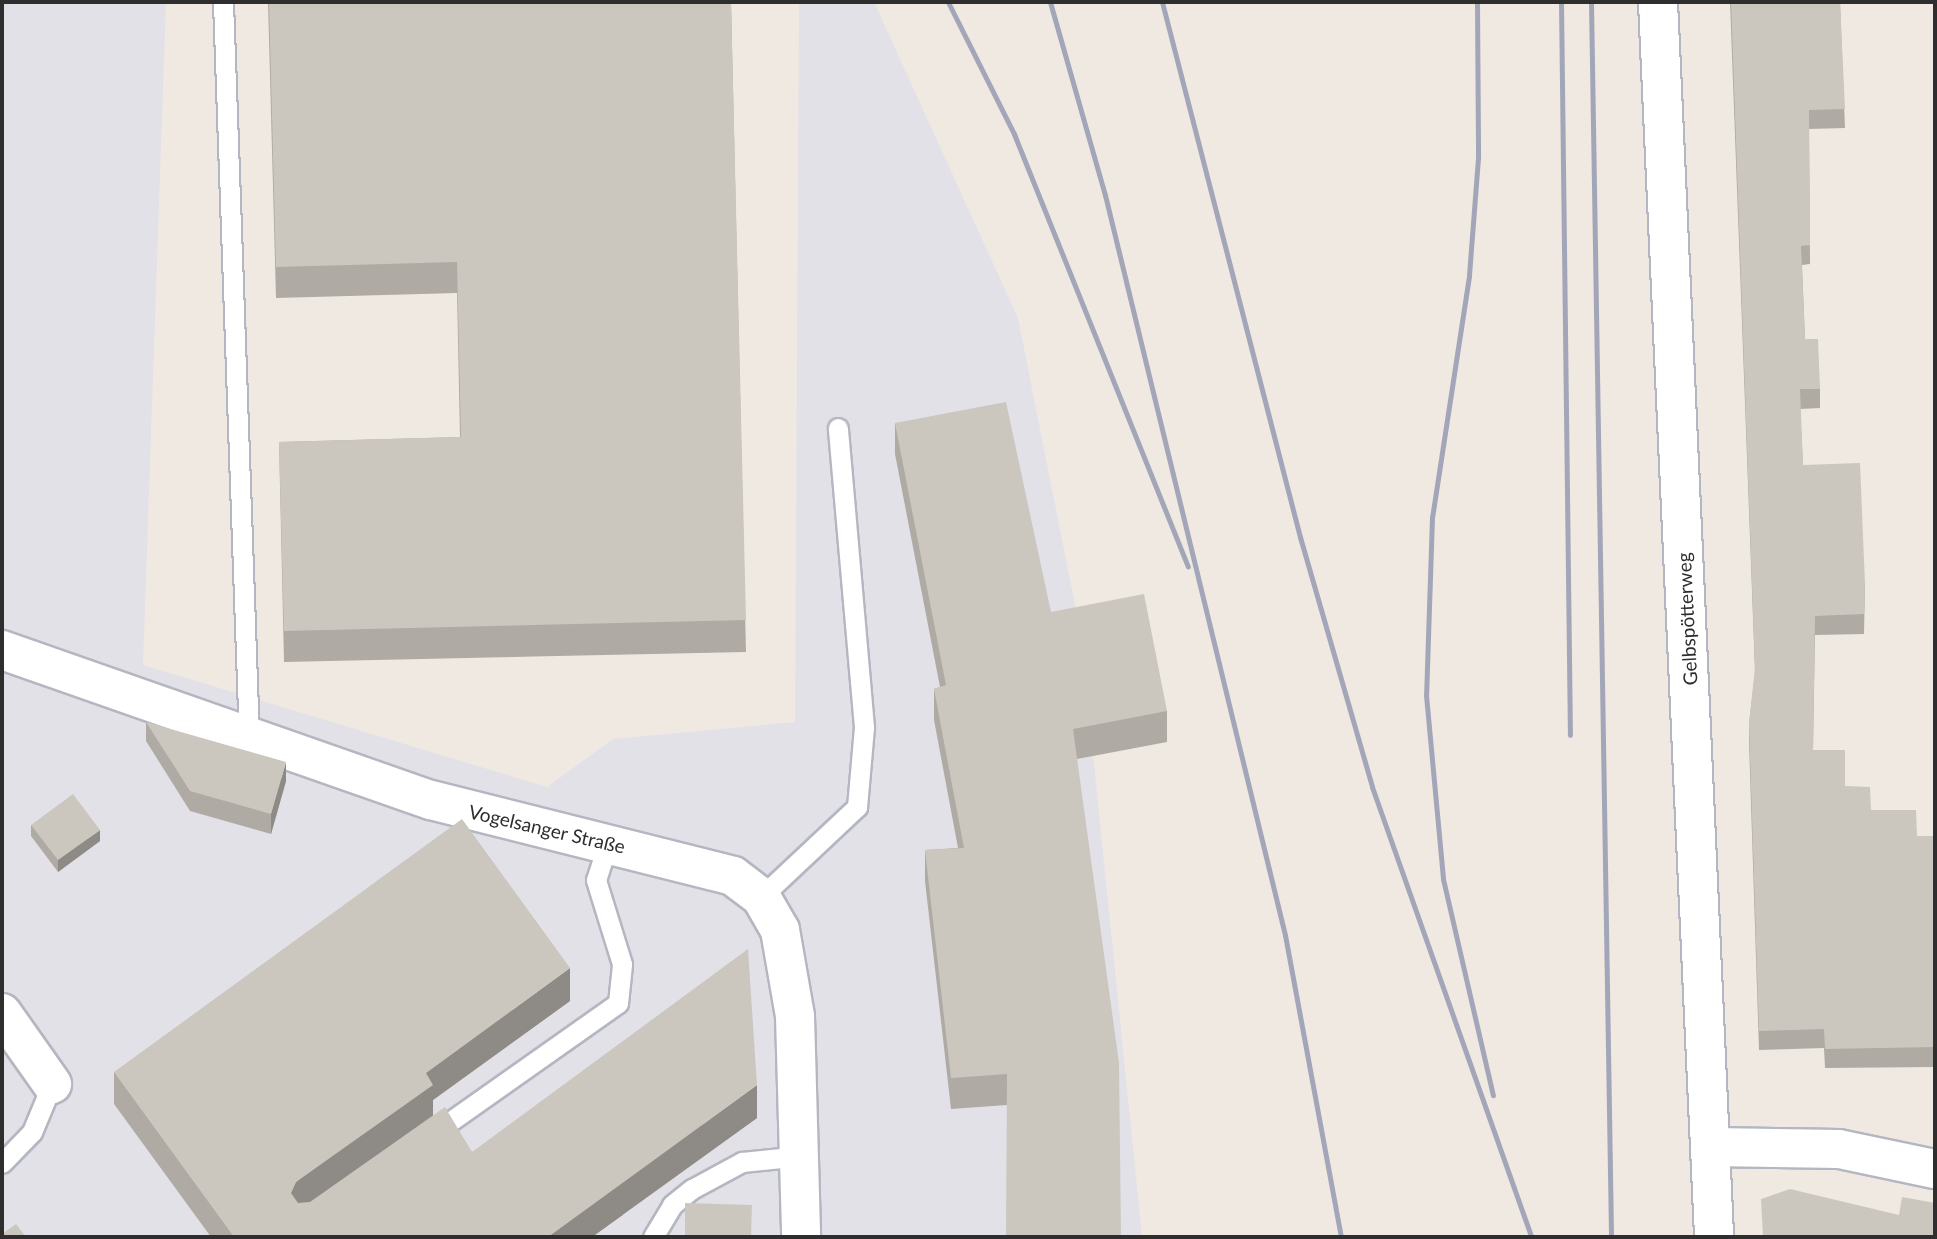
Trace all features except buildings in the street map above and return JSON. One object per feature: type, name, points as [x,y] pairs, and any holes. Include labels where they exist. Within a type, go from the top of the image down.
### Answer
[{"type":"street","name":"Gelbspötterweg","points":[[1658,2],[1714,1237]]},
{"type":"street","name":"Vogelsanger Straße","points":[[2,650],[431,800],[733,876],[761,897],[780,930],[796,1016],[802,1237]]},
{"type":"street","points":[[2,1013],[52,1084]]},
{"type":"street","points":[[1712,1147],[1839,1149],[1935,1169]]},
{"type":"lane","points":[[223,2],[248,738]]},
{"type":"lane","points":[[761,897],[857,807],[864,727],[838,428]]},
{"type":"lane","points":[[416,1145],[618,1003],[622,964],[596,880],[608,843]]},
{"type":"lane","points":[[2,1163],[32,1132],[52,1084]]},
{"type":"lane","points":[[653,1237],[672,1205],[692,1189],[742,1163],[801,1156]]},
{"type":"shaded area","points":[[2,2],[166,2],[143,665],[547,787],[613,739],[795,722],[799,2],[874,2],[1018,318],[1081,635],[1142,1237],[2,1237]]},
{"type":"railway","points":[[948,2],[1014,134],[1188,566]]},
{"type":"railway","points":[[1050,2],[1105,195],[1285,935],[1341,1237]]},
{"type":"railway","points":[[1162,2],[1300,537],[1372,787],[1531,1237]]},
{"type":"railway","points":[[1477,2],[1478,158],[1469,276],[1432,517],[1426,695],[1443,879],[1493,1095]]},
{"type":"railway","points":[[1561,2],[1570,735]]},
{"type":"railway","points":[[1591,2],[1611,1237]]}]
